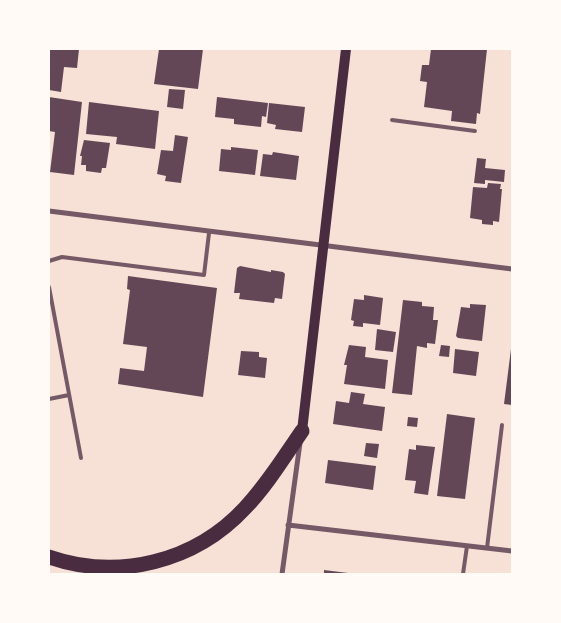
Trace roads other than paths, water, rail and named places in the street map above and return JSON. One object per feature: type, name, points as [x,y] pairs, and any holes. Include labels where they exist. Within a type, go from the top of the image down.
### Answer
[{"type":"highway","points":[[49,557],[86,566],[123,568],[161,561],[183,553],[224,528],[244,509],[265,486],[302,431]]},
{"type":"main road","points":[[302,431],[346,49]]},
{"type":"street","points":[[49,212],[512,269]]},
{"type":"street","points":[[282,574],[302,431]]},
{"type":"street","points":[[288,525],[512,551]]},
{"type":"lane","points":[[392,120],[475,131]]},
{"type":"lane","points":[[49,260],[62,257],[204,275],[209,233]]},
{"type":"lane","points":[[49,286],[81,458]]},
{"type":"lane","points":[[49,399],[69,395]]},
{"type":"lane","points":[[486,548],[502,425]]},
{"type":"lane","points":[[463,574],[467,546]]}]
